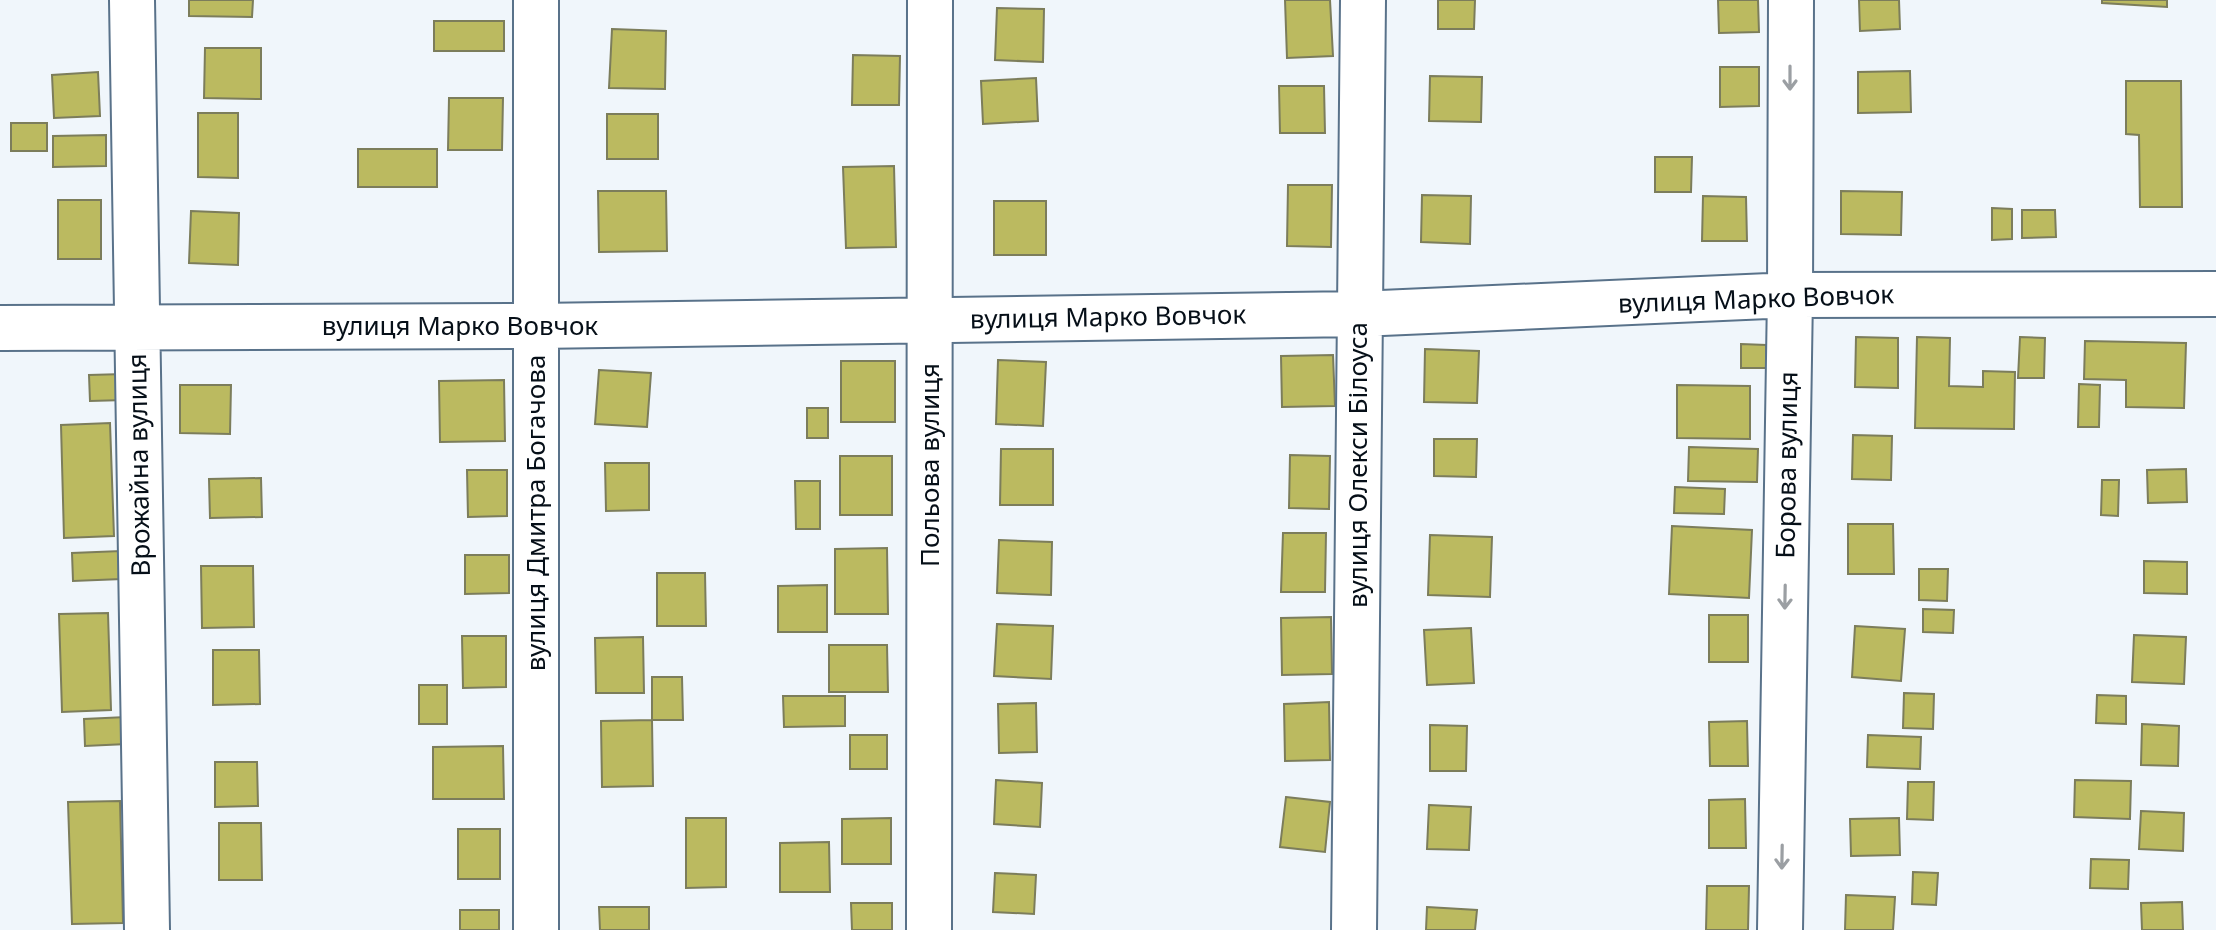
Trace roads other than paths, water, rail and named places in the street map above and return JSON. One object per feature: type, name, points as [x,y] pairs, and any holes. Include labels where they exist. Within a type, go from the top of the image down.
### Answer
[{"type":"street","name":"Врожайна вулиця","points":[[132,0],[147,930]]},
{"type":"street","name":"вулиця Дмитра Богачова","points":[[536,0],[536,930]]},
{"type":"street","name":"Польова вулиця","points":[[929,930],[930,0]]},
{"type":"street","name":"вулиця Олекси Білоуса","points":[[1354,930],[1363,0]]},
{"type":"street","name":"Борова вулиця","points":[[1780,930],[1790,295],[1791,0]]},
{"type":"street","name":"вулиця Марко Вовчок","points":[[0,328],[536,326],[1359,314],[1790,295],[2216,294]]}]
